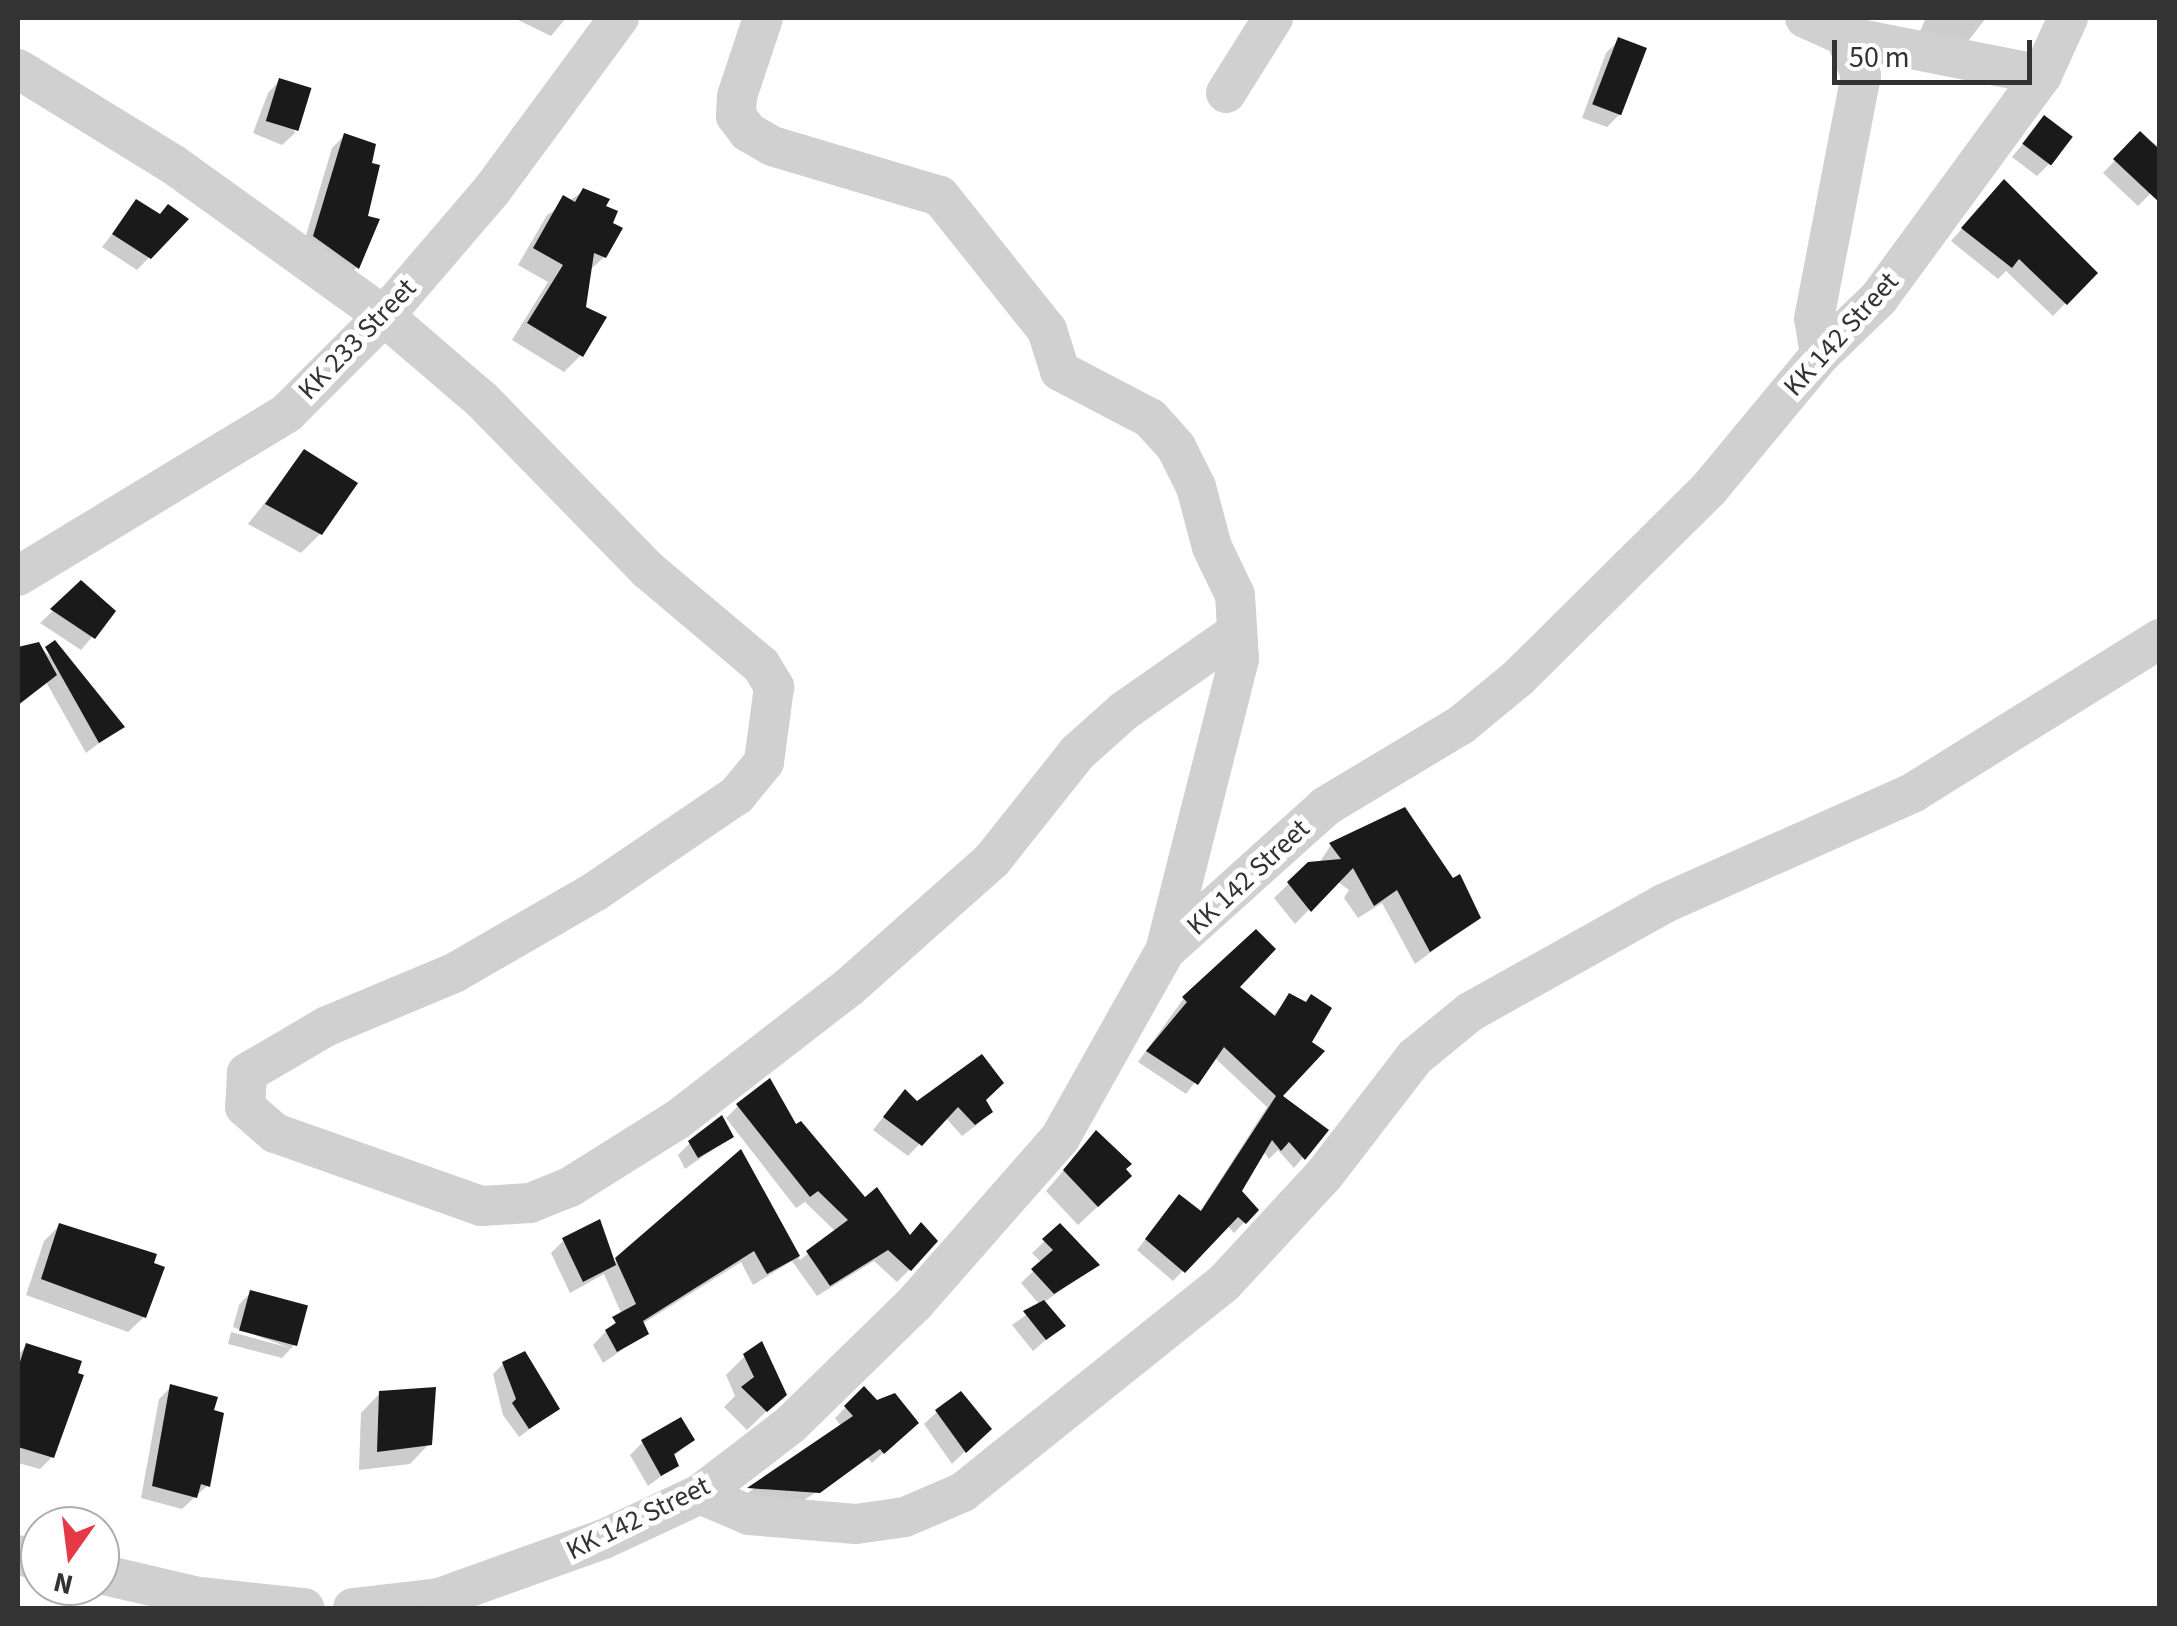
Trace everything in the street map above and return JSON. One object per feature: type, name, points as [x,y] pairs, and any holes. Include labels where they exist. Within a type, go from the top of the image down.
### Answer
[{"type":"street","name":"KK 233 Street","points":[[18,576],[287,413],[384,316],[534,139],[619,18]]},
{"type":"street","points":[[764,18],[737,96],[736,116],[748,132],[810,158],[926,188],[950,204],[1047,330],[1060,371],[1150,418],[1176,447],[1235,594],[1239,659],[1220,748],[1165,951]]},
{"type":"street","points":[[1226,92],[1273,18]]},
{"type":"street","points":[[1805,18],[1845,36],[2042,75]]},
{"type":"street","name":"KK 142 Street","points":[[353,1608],[439,1598],[499,1580],[700,1494],[790,1426],[858,1360],[1034,1170],[1099,1074],[1165,951],[1326,806],[1462,725],[1518,678],[1709,489],[1820,355],[1879,298],[2042,75],[2068,18]]},
{"type":"street","points":[[1820,355],[1814,319],[1861,74],[1845,36]]},
{"type":"street","points":[[18,69],[174,165],[384,316],[483,400],[648,570],[761,665],[774,687],[764,762],[737,795],[596,892],[454,974],[327,1026],[247,1073],[242,1095],[252,1117],[276,1133],[402,1183],[481,1206],[530,1203],[570,1187],[677,1120],[848,988],[992,860],[1077,753],[1124,711],[1237,632]]},
{"type":"street","points":[[700,1494],[750,1515],[856,1524],[905,1517],[963,1492],[1222,1284],[1324,1175],[1415,1057],[1470,1012],[1663,904],[1914,792],[2160,640]]},
{"type":"street","points":[[120,1579],[199,1597],[304,1608]]},
{"type":"building","points":[[1618,37],[1647,48],[1621,115],[1592,104]]},
{"type":"building","points":[[279,78],[312,88],[298,131],[266,121]]},
{"type":"building","points":[[2044,115],[2073,137],[2051,165],[2022,144]]},
{"type":"building","points":[[2140,131],[2160,150],[2160,203],[2113,159]]},
{"type":"building","points":[[344,133],[376,144],[372,163],[380,165],[368,216],[380,219],[359,269],[313,236]]},
{"type":"building","points":[[2004,179],[2098,273],[2067,305],[2019,259],[2012,268],[1961,228]]},
{"type":"building","points":[[583,188],[610,199],[606,206],[618,211],[613,223],[623,228],[606,258],[594,253],[586,307],[607,317],[583,357],[527,323],[563,265],[533,248],[563,195],[575,202]]},
{"type":"building","points":[[136,199],[160,214],[168,204],[189,219],[151,259],[112,234]]},
{"type":"building","points":[[304,449],[358,483],[322,535],[265,504]]},
{"type":"building","points":[[81,580],[116,611],[95,639],[50,609]]},
{"type":"building","points":[[55,640],[125,727],[99,743],[45,647]]},
{"type":"building","points":[[39,642],[57,675],[18,705],[18,647]]},
{"type":"building","points":[[1405,807],[1453,878],[1460,874],[1481,918],[1430,952],[1397,890],[1374,906],[1353,868],[1311,912],[1287,882],[1308,862],[1341,859],[1329,843]]},
{"type":"building","points":[[1256,929],[1276,949],[1240,987],[1275,1016],[1289,993],[1306,1002],[1311,994],[1332,1008],[1312,1042],[1325,1051],[1283,1096],[1329,1130],[1305,1160],[1289,1142],[1281,1151],[1272,1140],[1242,1191],[1259,1210],[1246,1224],[1238,1217],[1185,1273],[1145,1239],[1179,1194],[1201,1211],[1276,1096],[1224,1047],[1198,1085],[1146,1051],[1187,1002],[1182,997]]},
{"type":"building","points":[[982,1054],[1004,1083],[986,1100],[993,1112],[975,1125],[958,1107],[922,1146],[883,1117],[905,1089],[917,1101]]},
{"type":"building","points":[[770,1078],[796,1124],[801,1121],[865,1197],[877,1187],[910,1235],[921,1222],[938,1241],[911,1271],[888,1250],[830,1286],[806,1251],[848,1220],[818,1191],[810,1197],[736,1104]]},
{"type":"building","points":[[722,1115],[734,1137],[698,1158],[688,1141]]},
{"type":"building","points":[[1096,1130],[1132,1164],[1126,1169],[1132,1176],[1098,1207],[1063,1170]]},
{"type":"building","points":[[741,1149],[800,1256],[767,1274],[754,1251],[643,1321],[649,1334],[617,1352],[605,1330],[616,1323],[612,1317],[636,1304],[615,1258]]},
{"type":"building","points":[[600,1219],[616,1265],[583,1282],[562,1238]]},
{"type":"building","points":[[59,1223],[157,1254],[154,1263],[165,1267],[146,1318],[41,1279]]},
{"type":"building","points":[[1060,1223],[1100,1265],[1054,1294],[1031,1269],[1053,1250],[1042,1239]]},
{"type":"building","points":[[250,1290],[308,1306],[297,1346],[239,1331]]},
{"type":"building","points":[[1044,1300],[1066,1326],[1046,1340],[1023,1311]]},
{"type":"building","points":[[762,1341],[787,1395],[767,1412],[741,1387],[754,1377],[743,1354]]},
{"type":"building","points":[[26,1343],[82,1361],[78,1373],[84,1375],[54,1458],[18,1447],[18,1368]]},
{"type":"building","points":[[525,1351],[560,1409],[529,1429],[512,1403],[516,1399],[502,1362]]},
{"type":"building","points":[[170,1384],[218,1397],[214,1410],[224,1413],[210,1487],[201,1484],[197,1498],[152,1486]]},
{"type":"building","points":[[864,1386],[877,1400],[895,1393],[919,1423],[884,1454],[880,1449],[820,1493],[747,1488],[853,1416],[844,1406]]},
{"type":"building","points":[[436,1387],[432,1445],[377,1452],[379,1391]]},
{"type":"building","points":[[961,1391],[992,1429],[966,1453],[935,1410]]},
{"type":"building","points":[[681,1417],[695,1440],[674,1454],[679,1466],[661,1476],[641,1440]]}]
